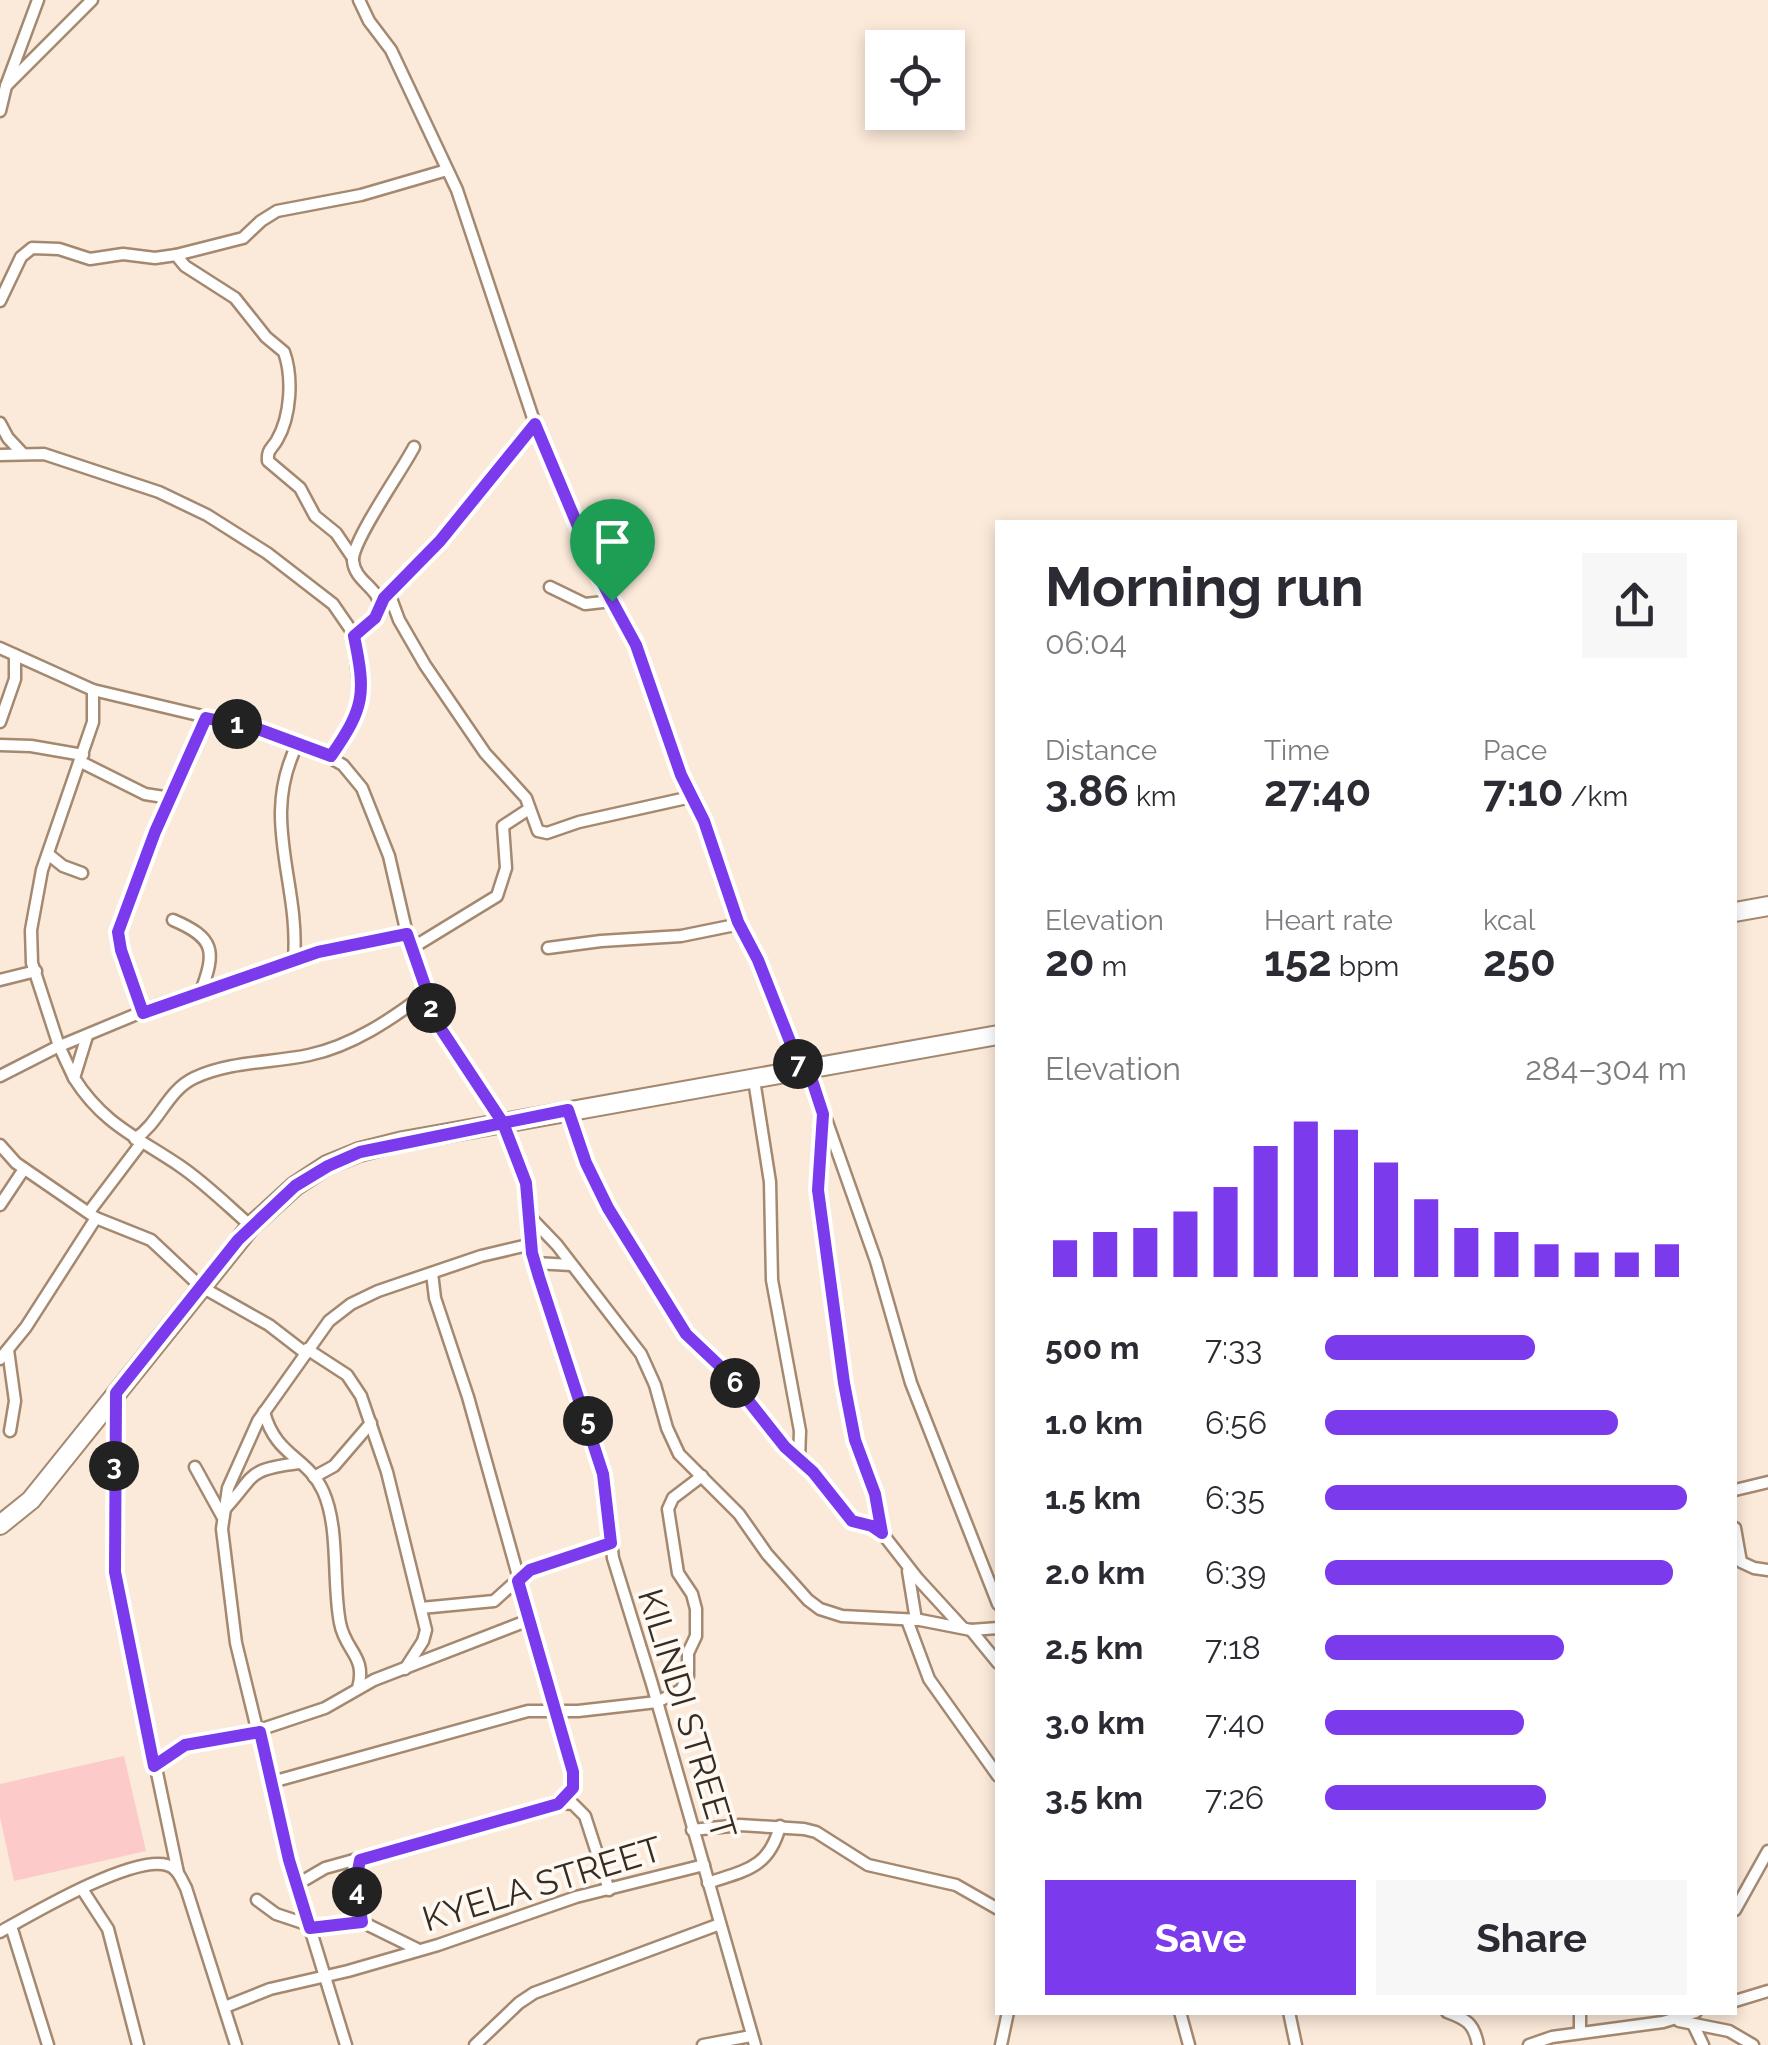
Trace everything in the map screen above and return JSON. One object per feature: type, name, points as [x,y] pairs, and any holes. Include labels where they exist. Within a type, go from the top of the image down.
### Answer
[{"type":"main road","points":[[1737,912],[1768,906]]},
{"type":"main road","points":[[0,1525],[31,1500],[251,1226],[295,1186],[328,1166],[360,1152],[568,1110],[995,1035]]},
{"type":"street","points":[[0,111],[38,0]]},
{"type":"street","points":[[6,86],[92,0]]},
{"type":"street","points":[[359,0],[368,21],[391,50],[465,211],[535,424],[598,574],[636,645],[740,924],[823,1114],[876,1261],[912,1383],[995,1596]]},
{"type":"street","points":[[0,302],[21,256],[32,248],[58,249],[90,259],[123,254],[155,258],[176,255],[243,238],[260,221],[277,212],[361,195],[448,170]]},
{"type":"street","points":[[176,255],[185,266],[236,298],[266,337],[284,352],[290,388],[282,425],[268,459],[300,488],[314,516],[336,533],[353,558],[359,576],[380,598],[380,608]]},
{"type":"street","points":[[0,423],[24,455]]},
{"type":"street","points":[[354,636],[369,624],[389,593],[440,541],[535,424]]},
{"type":"street","points":[[353,558],[414,447]]},
{"type":"street","points":[[0,455],[44,454],[160,492],[207,516],[290,569],[333,604],[354,636],[361,700],[354,722],[331,756]]},
{"type":"street","points":[[550,587],[585,604],[612,601]]},
{"type":"street","points":[[389,593],[398,620],[425,665],[485,753],[526,798],[536,828],[547,833],[691,797]]},
{"type":"street","name":"KILINDI STREET","points":[[0,648],[93,690],[258,729],[331,756],[352,772],[371,804],[389,856],[407,934],[439,1026],[503,1123],[526,1183],[535,1263],[603,1474],[618,1579],[753,2040]]},
{"type":"street","points":[[0,722],[15,679],[15,655]]},
{"type":"street","points":[[93,690],[93,722],[48,854],[31,930],[36,971],[74,1078],[98,1110],[117,1128],[196,1178],[251,1226]]},
{"type":"street","points":[[143,1013],[118,932],[200,716]]},
{"type":"street","points":[[294,960],[295,926],[279,807],[286,766],[298,743]]},
{"type":"street","points":[[0,744],[31,746],[82,759],[145,794],[170,798]]},
{"type":"street","points":[[412,948],[497,896],[506,868],[504,826],[529,809]]},
{"type":"street","points":[[48,854],[82,874]]},
{"type":"street","points":[[174,920],[198,932],[208,946],[212,961],[201,991]]},
{"type":"street","points":[[548,948],[600,940],[664,938],[740,924]]},
{"type":"street","points":[[0,1076],[60,1046],[201,991],[318,952],[407,934]]},
{"type":"street","points":[[0,980],[36,971]]},
{"type":"street","points":[[10,1431],[15,1402],[4,1354],[138,1140],[168,1100],[189,1080],[238,1065],[314,1054],[340,1044],[386,1023],[426,993]]},
{"type":"street","points":[[74,1078],[87,1036]]},
{"type":"street","points":[[754,1080],[770,1182],[772,1280],[800,1431],[799,1460]]},
{"type":"street","points":[[568,1110],[586,1163],[608,1208],[693,1342],[724,1370],[852,1521],[882,1533],[907,1566],[995,1660]]},
{"type":"street","points":[[823,1114],[818,1190],[844,1383],[855,1440],[875,1494],[882,1533]]},
{"type":"street","points":[[0,1146],[24,1168],[92,1215],[151,1240],[200,1286],[270,1324],[351,1380],[387,1472],[422,1608],[426,1630],[423,1641],[404,1669]]},
{"type":"street","points":[[0,1206],[24,1168]]},
{"type":"street","points":[[530,1217],[641,1354],[673,1444],[820,1609],[842,1616],[912,1620],[967,1629],[995,1628]]},
{"type":"street","points":[[346,2045],[296,1885],[232,1626],[222,1514],[232,1473],[264,1412],[329,1321],[351,1304],[432,1273],[532,1244]]},
{"type":"street","points":[[535,1263],[571,1266]]},
{"type":"street","points":[[432,1273],[435,1298],[472,1411],[573,1772],[573,1788],[558,1804]]},
{"type":"street","points":[[116,1393],[115,1572],[178,1873],[236,2045]]},
{"type":"street","points":[[264,1412],[274,1439],[314,1477],[329,1509],[340,1625],[360,1665],[358,1688]]},
{"type":"street","points":[[314,1477],[334,1466],[371,1424]]},
{"type":"street","points":[[222,1514],[258,1469],[299,1463]]},
{"type":"street","points":[[195,1467],[222,1514]]},
{"type":"street","points":[[272,1782],[528,1711],[657,1702],[686,1685],[688,1653],[696,1636],[695,1601],[678,1572],[669,1504],[702,1476]]},
{"type":"street","points":[[1737,1490],[1768,1482]]},
{"type":"street","points":[[1737,1539],[1741,1562],[1768,1570]]},
{"type":"street","points":[[422,1608],[494,1602],[534,1569],[611,1543]]},
{"type":"street","points":[[511,1559],[534,1569]]},
{"type":"street","points":[[907,1566],[912,1620],[929,1679],[995,1772]]},
{"type":"street","points":[[154,1766],[185,1745],[259,1731],[325,1708],[358,1688],[530,1620]]},
{"type":"street","points":[[296,1885],[326,1868],[558,1804],[574,1804],[584,1816],[602,1874],[603,1891]]},
{"type":"street","points":[[692,1830],[740,1825],[816,1832],[856,1859],[883,1871],[956,1885],[995,1906]]},
{"type":"street","points":[[708,1883],[764,1860],[780,1826]]},
{"type":"street","points":[[1737,1906],[1768,1851]]},
{"type":"street","points":[[360,1860],[356,1881],[362,1922]]},
{"type":"street","points":[[48,2045],[5,1929],[118,1874],[152,1865],[170,1866],[178,1873]]},
{"type":"street","name":"KYELA STREET","points":[[226,2007],[270,1989],[418,1950],[603,1891],[704,1866]]},
{"type":"street","points":[[82,1889],[108,1929],[138,2045]]},
{"type":"street","points":[[256,1900],[276,1914],[309,1926],[362,1922],[418,1950]]},
{"type":"street","points":[[475,2045],[518,2002],[534,1993],[720,1924]]},
{"type":"street","points":[[1737,2000],[1768,1991]]},
{"type":"street","points":[[1001,2045],[1007,2015]]},
{"type":"street","points":[[1181,2015],[1188,2045]]},
{"type":"street","points":[[1290,2015],[1296,2045]]},
{"type":"street","points":[[1455,2015],[1467,2019],[1476,2031],[1478,2045]]},
{"type":"street","points":[[1580,2015],[1580,2032]]},
{"type":"street","points":[[1536,2044],[1580,2032],[1650,2024],[1668,2016],[1694,2018],[1753,2045]]},
{"type":"street","points":[[1694,2018],[1704,2045]]},
{"type":"street","points":[[703,2045],[753,2040]]},
{"type":"shaded area","points":[[124,1756],[146,1851],[14,1881],[0,1817],[0,1784]]},
{"type":"route","points":[[612,601],[535,424],[440,541],[384,598],[375,618],[354,636],[359,663],[359,712],[331,756],[258,729],[206,718],[122,912],[118,932],[121,950],[143,1013],[318,952],[407,934],[439,1026],[503,1123],[360,1152],[295,1186],[238,1240],[116,1393],[115,1572],[154,1766],[167,1754],[197,1741],[260,1732],[289,1860],[310,1928],[362,1922],[356,1881],[360,1860],[558,1804],[573,1788],[573,1772],[518,1581],[530,1570],[611,1543],[607,1499],[594,1440],[532,1253],[526,1183],[503,1123],[568,1110],[586,1163],[608,1208],[686,1334],[724,1370],[785,1447],[813,1472],[852,1521],[882,1533],[875,1494],[855,1440],[844,1383],[818,1190],[823,1114],[809,1071],[802,1072],[758,960],[738,922],[636,645],[612,601]]}]
